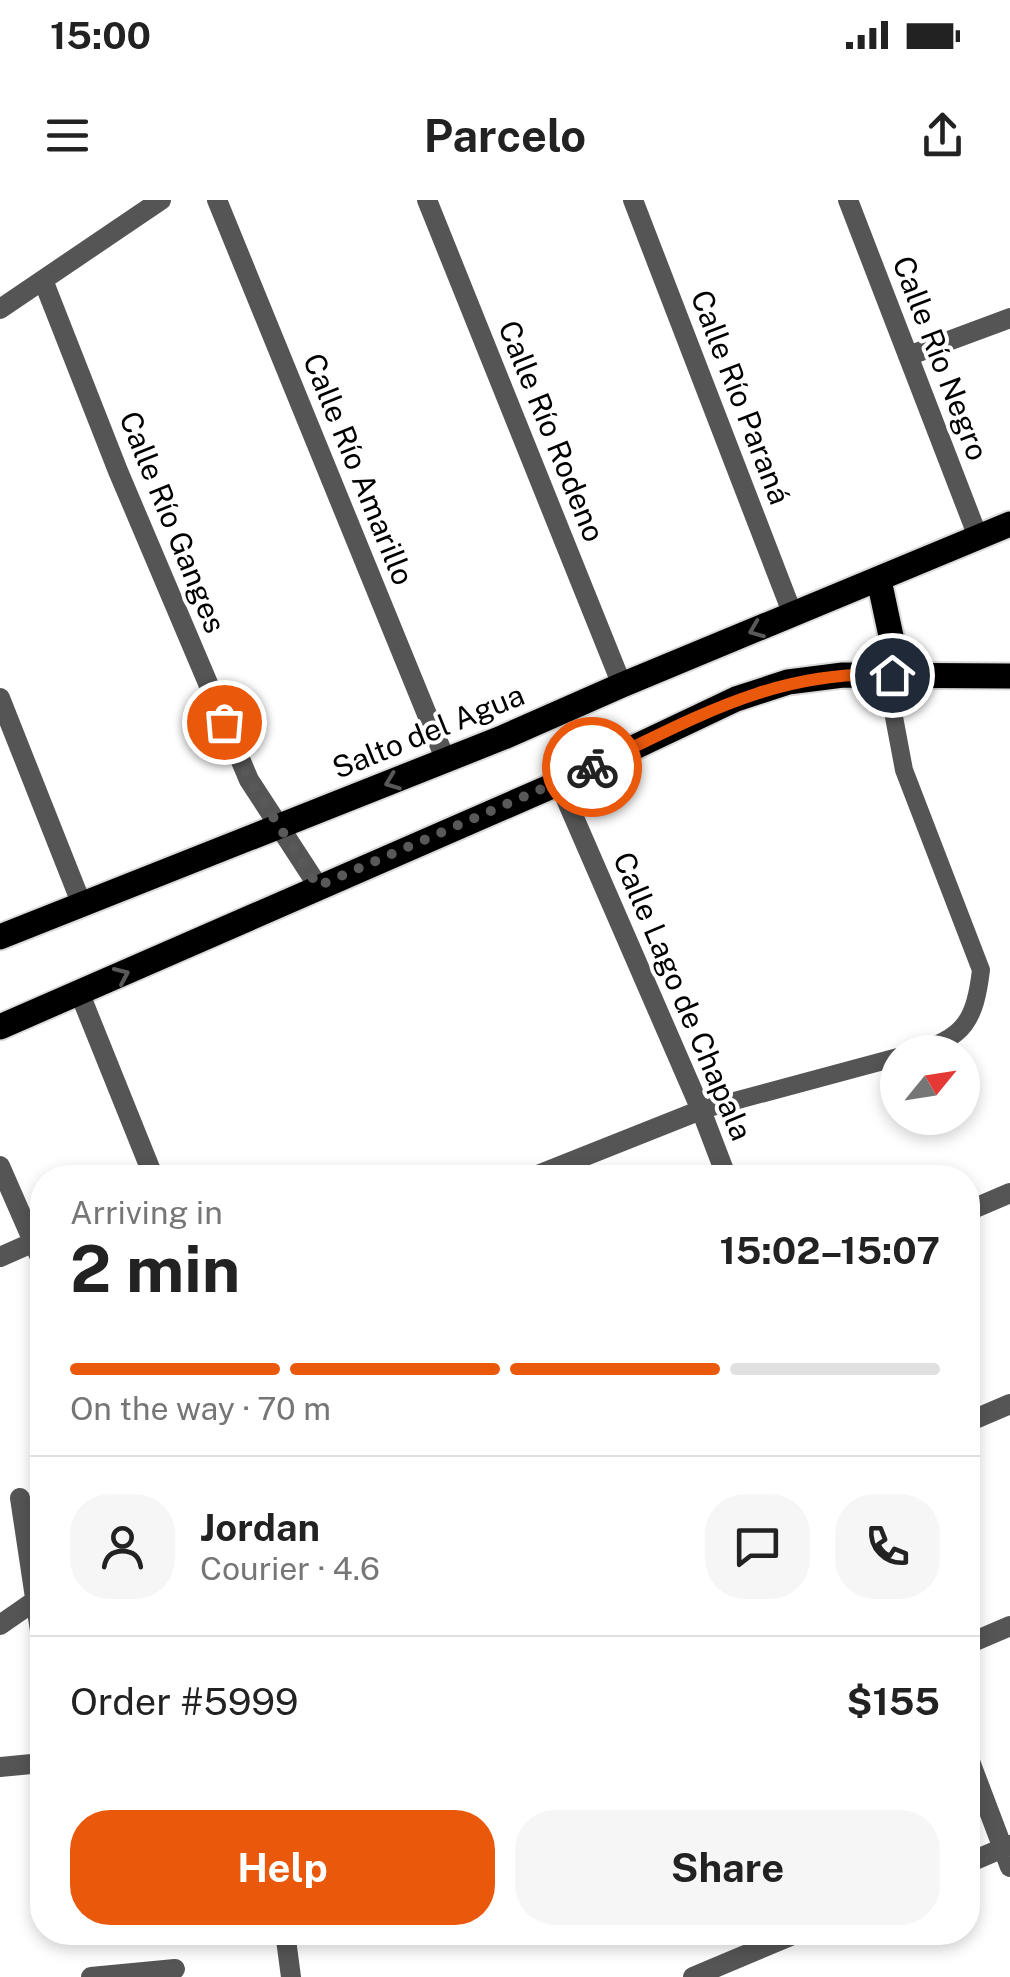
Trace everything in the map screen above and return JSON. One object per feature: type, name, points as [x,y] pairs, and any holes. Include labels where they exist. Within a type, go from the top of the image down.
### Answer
[{"type":"main road","name":"Salto del Agua","points":[[0,937],[446,761],[1010,524]]},
{"type":"main road","points":[[879,580],[894,650],[892,675]]},
{"type":"main road","points":[[0,1027],[560,782],[736,699],[788,682],[842,675],[1010,676]]},
{"type":"street","points":[[0,309],[162,200]]},
{"type":"street","name":"Calle Río Amarillo","points":[[218,200],[446,761]]},
{"type":"street","name":"Calle Río Rodeno","points":[[427,200],[622,685]]},
{"type":"street","name":"Calle Río Paraná","points":[[633,200],[793,615]]},
{"type":"street","name":"Calle Río Negro","points":[[848,200],[978,537]]},
{"type":"street","name":"Calle Río Ganges","points":[[42,280],[249,780],[318,886]]},
{"type":"street","points":[[908,356],[1010,318]]},
{"type":"street","points":[[0,698],[82,905]]},
{"type":"street","name":"Calle Lago de Chapala","points":[[560,782],[722,1165]]},
{"type":"street","points":[[80,994],[149,1165]]},
{"type":"street","points":[[563,1165],[702,1110]]},
{"type":"street","points":[[0,1166],[30,1234]]},
{"type":"street","points":[[980,1205],[1010,1193]]},
{"type":"street","points":[[0,1257],[30,1253]]},
{"type":"street","points":[[980,1417],[1010,1404]]},
{"type":"street","points":[[20,1498],[30,1562]]},
{"type":"street","points":[[0,1625],[30,1604]]},
{"type":"street","points":[[980,1639],[1010,1626]]},
{"type":"street","points":[[0,1767],[30,1764]]},
{"type":"street","points":[[980,1786],[1007,1854],[980,1860]]},
{"type":"street","points":[[286,1945],[290,1977]]},
{"type":"street","points":[[693,1977],[769,1945]]},
{"type":"street","points":[[91,1977],[176,1969]]},
{"type":"lane","points":[[892,675],[894,718],[904,770],[980,970],[977,1004],[957,1035]]},
{"type":"lane","points":[[702,1110],[880,1062]]},
{"type":"way so far","points":[[224,722],[249,780],[318,886],[592,767]]},
{"type":"route","points":[[592,767],[736,699],[788,682],[842,675],[892,675]]}]
